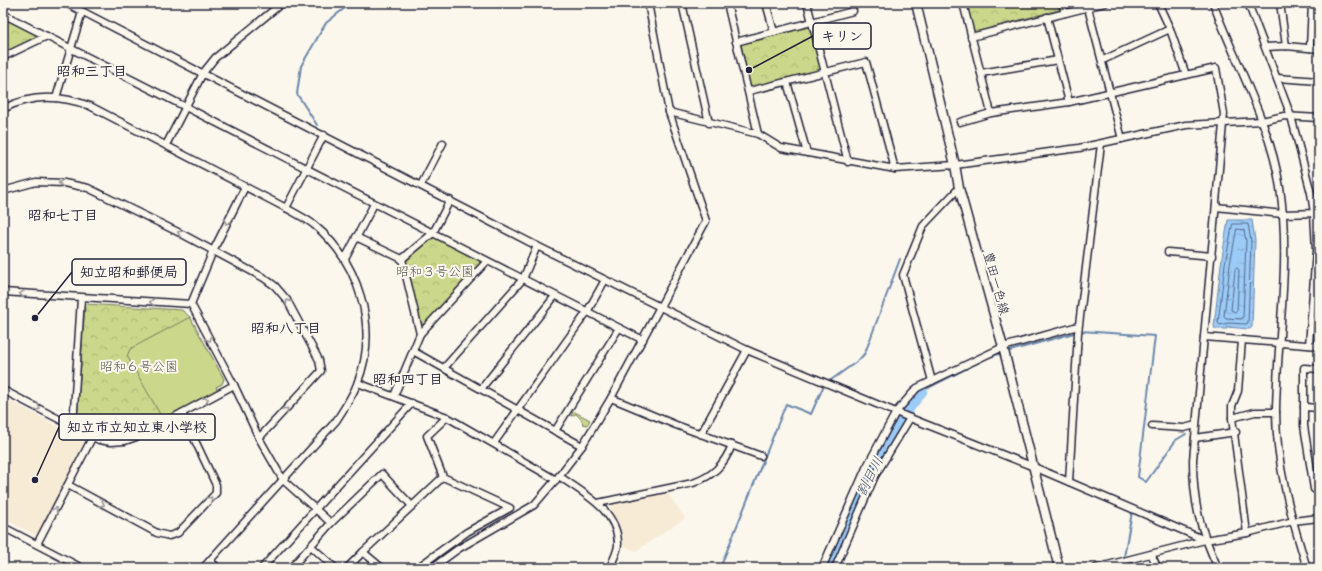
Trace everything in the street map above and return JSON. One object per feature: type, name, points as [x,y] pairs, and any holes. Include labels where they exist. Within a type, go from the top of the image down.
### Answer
[{"type":"main road","name":"豊田一色線","points":[[916,3],[955,165],[959,188],[1034,467],[1059,568]]},
{"type":"street","points":[[66,3],[203,72],[537,246],[747,350],[908,417],[1034,467],[1205,540]]},
{"type":"street","points":[[166,145],[203,72],[215,58],[282,3]]},
{"type":"street","points":[[432,568],[458,549],[534,505],[558,478],[582,446],[611,398],[706,221],[669,112],[648,3]]},
{"type":"street","points":[[682,3],[709,123]]},
{"type":"street","points":[[727,3],[758,134]]},
{"type":"street","points":[[766,3],[774,32]]},
{"type":"street","points":[[807,3],[848,162]]},
{"type":"street","points":[[736,42],[854,12],[851,3]]},
{"type":"street","points":[[962,3],[991,114]]},
{"type":"street","points":[[1062,3],[1065,13]]},
{"type":"street","points":[[971,37],[1105,3]]},
{"type":"street","points":[[1158,3],[1170,29],[1186,75]]},
{"type":"street","points":[[1213,3],[1262,121],[1280,187],[1283,214],[1285,269],[1276,412],[1281,474],[1292,521],[1307,568]]},
{"type":"street","points":[[1248,3],[1291,116],[1317,213],[1310,345]]},
{"type":"street","points":[[1280,3],[1286,46]]},
{"type":"street","points":[[1310,48],[1312,3]]},
{"type":"street","points":[[1088,8],[1103,60],[1122,139]]},
{"type":"street","points":[[56,98],[82,12]]},
{"type":"street","points":[[3,14],[643,340]]},
{"type":"street","points":[[1047,17],[1069,102]]},
{"type":"street","points":[[1103,60],[1170,29]]},
{"type":"street","points":[[3,57],[46,36]]},
{"type":"street","points":[[1265,47],[1286,46],[1319,49]]},
{"type":"street","points":[[981,73],[1058,60]]},
{"type":"street","points":[[749,91],[866,62],[895,169]]},
{"type":"street","points":[[960,122],[991,114],[1069,102],[1216,68],[1224,114],[1196,425],[1193,484],[1197,509],[1205,540],[1218,568]]},
{"type":"street","points":[[1277,78],[1319,81]]},
{"type":"street","points":[[787,82],[807,153]]},
{"type":"street","points":[[3,109],[14,103],[34,97],[74,100],[90,106],[286,208],[312,224],[345,258],[357,284],[364,308],[366,331],[365,356],[358,383],[336,421],[203,568]]},
{"type":"street","points":[[669,112],[758,134],[781,148],[848,162],[895,169],[955,165],[1079,148],[1186,125],[1262,121],[1291,116],[1319,118]]},
{"type":"street","points":[[286,208],[324,135]]},
{"type":"street","points":[[421,185],[442,143]]},
{"type":"street","points":[[1069,482],[1078,330],[1101,144]]},
{"type":"street","points":[[3,191],[36,182],[64,182],[88,188],[105,194],[213,251],[274,286],[290,304],[321,365],[321,371],[316,379],[259,438]]},
{"type":"street","points":[[190,304],[213,251],[245,187]]},
{"type":"street","points":[[932,381],[904,275],[923,226],[959,188]]},
{"type":"street","points":[[402,259],[434,233],[450,200]]},
{"type":"street","points":[[345,258],[374,204]]},
{"type":"street","points":[[1216,207],[1283,214],[1317,213]]},
{"type":"street","points":[[356,237],[402,259]]},
{"type":"street","points":[[444,368],[523,279],[537,246]]},
{"type":"street","points":[[1168,252],[1212,256]]},
{"type":"street","points":[[402,259],[420,334]]},
{"type":"street","points":[[394,396],[420,334],[487,260]]},
{"type":"street","points":[[494,443],[587,312],[605,280]]},
{"type":"street","points":[[3,292],[190,304]]},
{"type":"street","points":[[481,389],[555,296]]},
{"type":"street","points":[[72,426],[81,298]]},
{"type":"street","points":[[190,304],[234,385],[259,438],[283,480],[331,523]]},
{"type":"street","points":[[555,431],[619,328]]},
{"type":"street","points":[[822,568],[866,468],[896,412],[917,388],[1003,351],[1078,330]]},
{"type":"street","points":[[1204,336],[1319,346]]},
{"type":"street","points":[[1242,340],[1238,391],[1231,410],[1236,432],[1247,533]]},
{"type":"street","points":[[701,434],[747,350]]},
{"type":"street","points":[[413,351],[582,446]]},
{"type":"street","points":[[1319,369],[1304,368],[1304,426],[1314,489],[1319,488]]},
{"type":"street","points":[[358,383],[447,417],[558,478],[598,503],[614,526],[618,545],[610,568]]},
{"type":"street","points":[[3,390],[92,438],[110,442],[126,441],[234,385]]},
{"type":"street","points":[[611,398],[761,456]]},
{"type":"street","points":[[262,568],[412,403]]},
{"type":"street","points":[[1304,407],[1319,408]]},
{"type":"street","points":[[1232,418],[1255,412],[1276,412]]},
{"type":"street","points":[[68,485],[157,533],[170,536],[178,533],[216,493],[214,477],[182,413]]},
{"type":"street","points":[[417,568],[467,532],[510,508],[443,477],[427,436],[447,417]]},
{"type":"street","points":[[835,568],[875,476],[908,417]]},
{"type":"street","points":[[1152,426],[1184,428],[1196,425]]},
{"type":"street","points":[[1195,438],[1236,432]]},
{"type":"street","points":[[37,544],[92,438]]},
{"type":"street","points":[[598,503],[706,479],[714,474],[726,459],[732,445]]},
{"type":"street","points":[[291,568],[331,523],[382,474],[412,506]]},
{"type":"street","points":[[347,568],[362,552],[443,477]]},
{"type":"street","points":[[1096,568],[1205,540],[1247,533],[1292,521],[1319,518]]},
{"type":"street","points":[[3,527],[82,568]]},
{"type":"street","points":[[310,546],[335,568]]},
{"type":"street","points":[[362,552],[382,568]]},
{"type":"street","points":[[1151,554],[1158,568]]},
{"type":"street","points":[[210,561],[218,568]]},
{"type":"shaded area","points":[[3,397],[86,441],[37,536],[3,518]]},
{"type":"shaded area","points":[[667,492],[685,518],[636,551],[623,546],[619,523],[610,510],[612,504]]},
{"type":"green space","points":[[965,3],[1060,3],[1061,9],[975,32],[973,31]]},
{"type":"green space","points":[[3,17],[35,34],[35,39],[3,54]]},
{"type":"green space","points":[[809,27],[812,29],[821,68],[820,70],[752,87],[750,86],[741,44]]},
{"type":"green space","name":"昭和３号公園","points":[[434,237],[479,259],[480,264],[425,325],[420,323],[404,263]]},
{"type":"green space","name":"昭和６号公園","points":[[85,304],[182,310],[190,317],[224,379],[222,384],[216,387],[218,391],[138,434],[124,439],[100,438],[101,434],[77,421]]},
{"type":"green space","points":[[190,317],[224,379],[222,384],[216,387],[218,391],[166,419],[164,415],[161,416],[127,356],[130,349]]},
{"type":"green space","points":[[573,411],[590,420],[587,425],[583,424],[581,419],[576,414],[571,416]]},
{"type":"water","points":[[1228,220],[1252,220],[1255,240],[1252,327],[1250,329],[1227,327],[1227,329],[1215,329],[1214,326]]},
{"type":"waterway","points":[[317,125],[297,94],[301,66],[326,23],[351,3]]},
{"type":"waterway","points":[[720,568],[786,404],[811,414],[824,385],[859,360],[865,353],[900,259]]},
{"type":"waterway","points":[[1006,352],[1081,331],[1155,336],[1138,477],[1146,482],[1176,440],[1186,434]]},
{"type":"waterway","points":[[922,391],[987,358],[1001,353]]},
{"type":"waterway","name":"割目川","points":[[828,568],[858,499],[880,454],[893,432],[922,391]]},
{"type":"waterway","points":[[1124,557],[1132,512]]},
{"type":"waterway","points":[[1126,563],[1126,568]]},
{"type":"place","name":"キリン","points":[[749,70]]},
{"type":"place","name":"知立昭和郵便局","points":[[35,318]]},
{"type":"place","name":"知立市立知立東小学校","points":[[35,480]]},
{"type":"district","name":"昭和三丁目","points":[[92,70]]},
{"type":"district","name":"昭和七丁目","points":[[63,214]]},
{"type":"district","name":"昭和八丁目","points":[[286,327]]},
{"type":"district","name":"昭和四丁目","points":[[408,378]]}]
